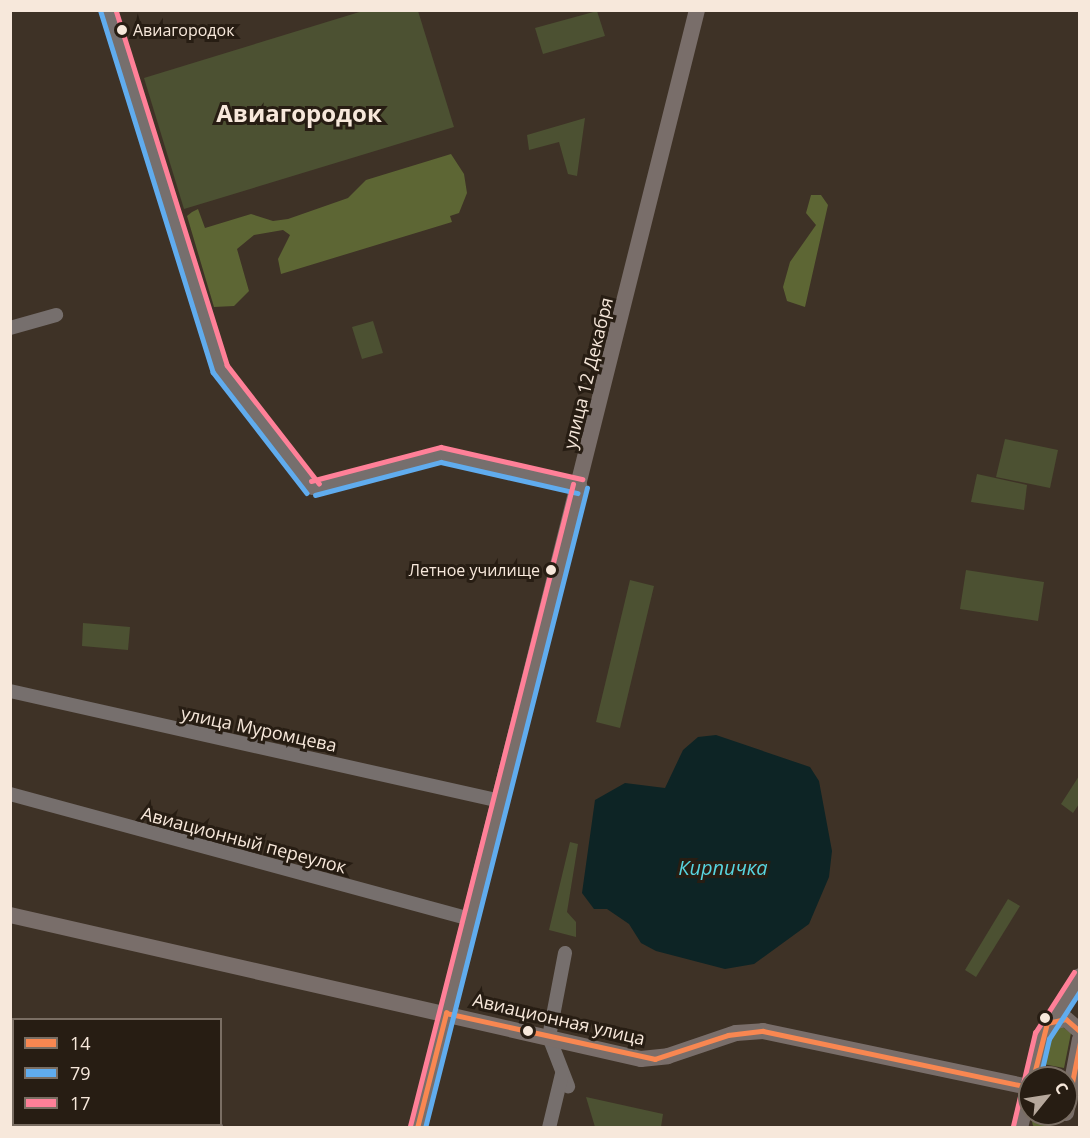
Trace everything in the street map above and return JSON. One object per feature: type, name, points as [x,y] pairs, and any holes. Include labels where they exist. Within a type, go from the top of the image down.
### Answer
[{"type":"main road","name":"улица 12 Декабря","points":[[417,1128],[580,486],[697,10]]},
{"type":"main road","name":"Авиационная улица","points":[[10,915],[655,1059],[736,1033],[763,1031],[1018,1085]]},
{"type":"main road","points":[[1034,1066],[1047,1023],[1080,976]]},
{"type":"main road","points":[[1047,1023],[1066,1019],[1080,1031]]},
{"type":"main road","points":[[1075,1066],[1080,1039]]},
{"type":"street","points":[[108,10],[220,369],[313,488],[441,454],[580,486]]},
{"type":"street","points":[[10,328],[56,315]]},
{"type":"street","name":"улица Муромцева","points":[[10,691],[500,801]]},
{"type":"street","name":"Авиационный переулок","points":[[10,794],[470,919]]},
{"type":"street","points":[[549,1128],[565,1080],[549,1037],[565,953]]},
{"type":"green space","points":[[366,10],[418,11],[454,127],[184,209],[144,78]]},
{"type":"green space","points":[[597,11],[605,36],[543,54],[535,28]]},
{"type":"green space","points":[[585,118],[577,176],[568,174],[559,142],[529,150],[527,135]]},
{"type":"green space","points":[[451,154],[464,174],[467,193],[459,213],[450,216],[452,222],[281,274],[278,259],[290,235],[283,230],[254,235],[237,249],[249,291],[234,306],[214,307],[187,216],[192,212],[198,209],[205,228],[251,214],[273,221],[288,219],[348,198],[366,180]]},
{"type":"green space","points":[[811,195],[821,195],[828,205],[805,307],[787,301],[783,287],[790,262],[816,225],[806,213]]},
{"type":"green space","points":[[373,321],[383,353],[362,359],[352,327]]},
{"type":"green space","points":[[1005,439],[1058,450],[1050,488],[996,477]]},
{"type":"green space","points":[[977,474],[1027,485],[1024,510],[971,502]]},
{"type":"green space","points":[[966,570],[1044,582],[1038,621],[960,609]]},
{"type":"green space","points":[[630,580],[654,586],[620,728],[596,722]]},
{"type":"green space","points":[[83,623],[130,627],[128,650],[82,646]]},
{"type":"green space","points":[[1079,776],[1079,804],[1073,813],[1061,804]]},
{"type":"green space","points":[[570,842],[578,844],[567,912],[576,922],[576,937],[549,930]]},
{"type":"green space","points":[[1008,899],[1020,906],[976,977],[965,970]]},
{"type":"green space","points":[[1061,1026],[1071,1033],[1064,1066],[1043,1064],[1051,1033]]},
{"type":"green space","points":[[586,1097],[663,1114],[661,1127],[595,1127]]},
{"type":"green space","points":[[1034,1126],[1050,1126],[1042,1131]]},
{"type":"water","name":"Кирпичка","points":[[716,735],[810,767],[819,781],[832,851],[829,877],[809,924],[754,964],[725,969],[656,951],[641,943],[629,924],[607,909],[594,909],[582,893],[595,800],[625,783],[665,788],[683,750],[698,737]]},
{"type":"transit line","name":"17","points":[[116,10],[227,365],[319,483]]},
{"type":"transit line","name":"79","points":[[101,12],[213,372],[307,493]]},
{"type":"transit line","name":"17","points":[[311,481],[441,447],[582,479]]},
{"type":"transit line","name":"79","points":[[315,495],[441,462],[578,493]]},
{"type":"transit line","name":"17","points":[[410,1126],[573,484]]},
{"type":"transit line","name":"79","points":[[425,1128],[587,488]]},
{"type":"transit line","name":"17","points":[[1013,1126],[1035,1033],[1074,972]]},
{"type":"transit line","name":"79","points":[[1043,1066],[1049,1039],[1080,991]]},
{"type":"transit line","name":"14","points":[[446,1013],[655,1059],[728,1035],[763,1031],[1018,1085]]},
{"type":"transit line","name":"14","points":[[417,1128],[446,1013]]},
{"type":"transit line","name":"14","points":[[1036,1066],[1047,1023],[1066,1019],[1080,1031]]},
{"type":"transit line","name":"14","points":[[1075,1066],[1080,1042]]},
{"type":"place","name":"Авиагородок","points":[[122,30]]},
{"type":"place","name":"Летное училище","points":[[551,570]]},
{"type":"district","name":"Авиагородок","points":[[299,113]]}]
